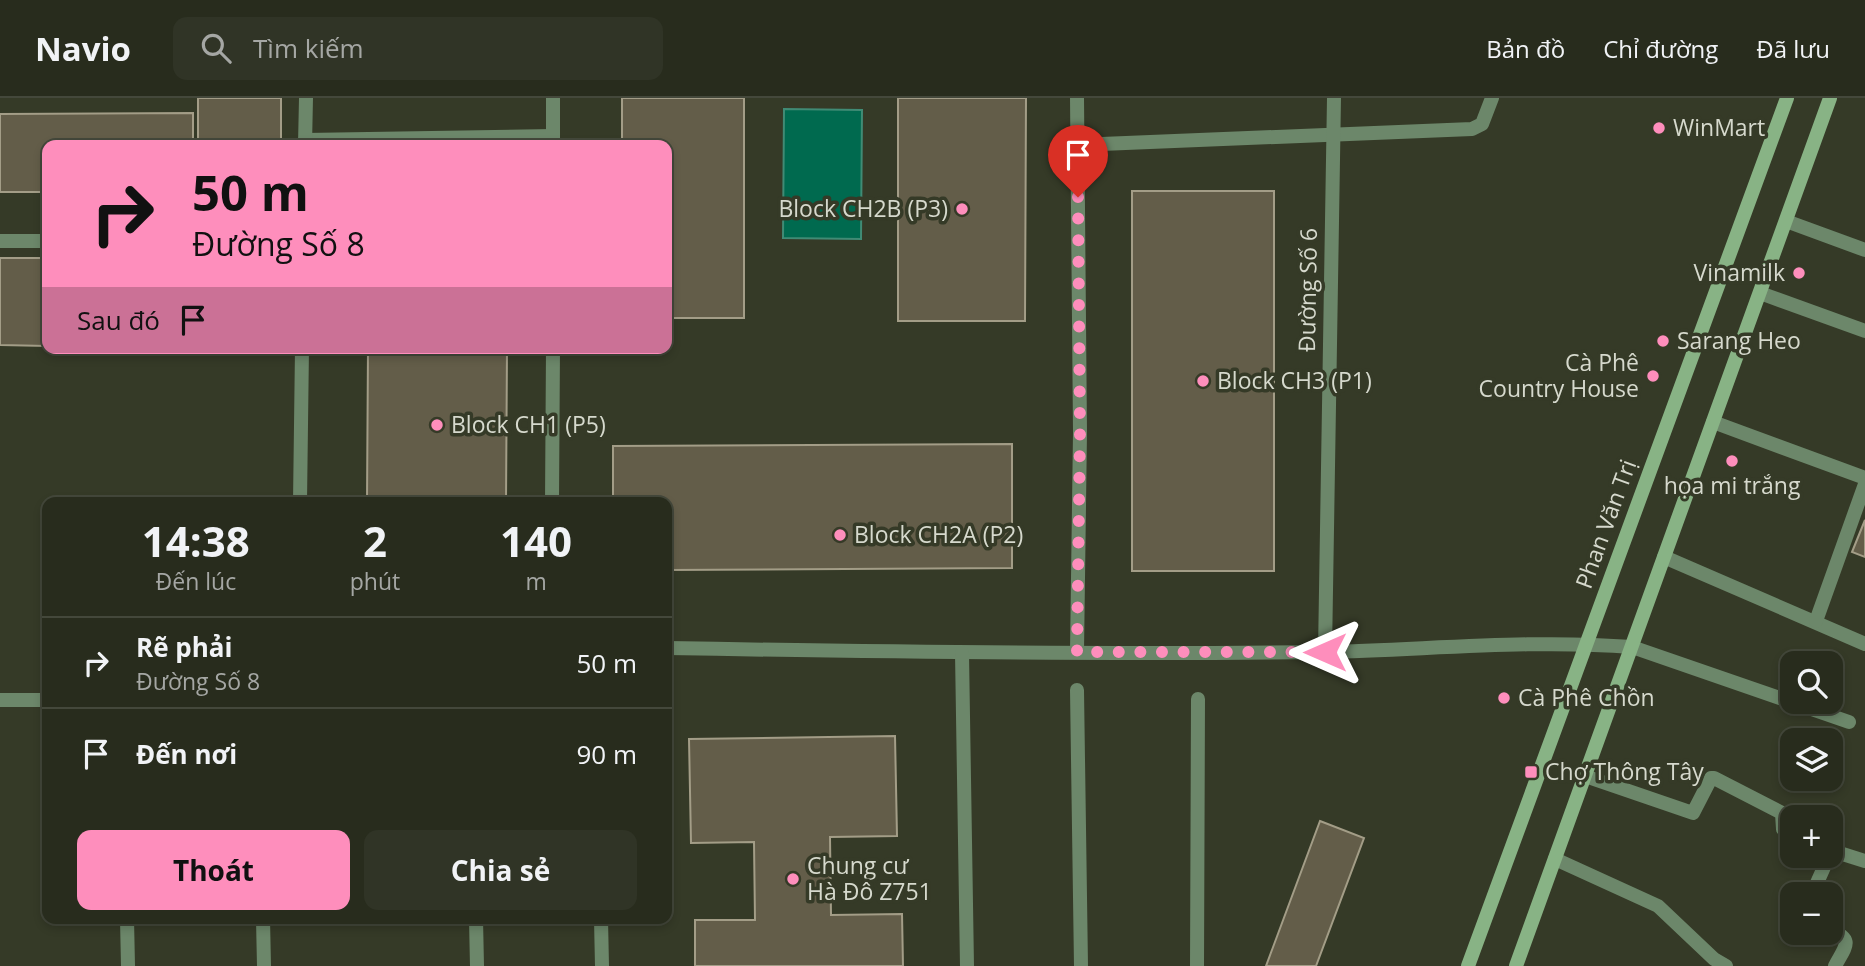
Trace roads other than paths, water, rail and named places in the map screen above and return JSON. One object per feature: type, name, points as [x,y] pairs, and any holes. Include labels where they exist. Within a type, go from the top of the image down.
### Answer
[{"type":"main road","name":"Phan Văn Trị","points":[[1468,966],[1787,98]]},
{"type":"main road","points":[[1516,966],[1830,98]]},
{"type":"street","points":[[305,140],[306,98]]},
{"type":"street","points":[[553,98],[553,140]]},
{"type":"street","points":[[1077,98],[1080,432],[1077,652]]},
{"type":"street","name":"Đường Số 6","points":[[1325,652],[1334,98]]},
{"type":"street","points":[[1077,145],[1472,129],[1482,124],[1492,98]]},
{"type":"street","points":[[1786,220],[1865,250]]},
{"type":"street","points":[[0,242],[42,241]]},
{"type":"street","points":[[1760,293],[1865,331]]},
{"type":"street","points":[[300,497],[302,354]]},
{"type":"street","points":[[552,354],[552,497]]},
{"type":"street","points":[[1713,422],[1865,478]]},
{"type":"street","points":[[1816,621],[1865,484]]},
{"type":"street","points":[[1664,558],[1865,644]]},
{"type":"street","points":[[672,649],[962,653],[1325,652],[1586,644],[1632,647],[1849,722]]},
{"type":"street","points":[[962,653],[967,966]]},
{"type":"street","points":[[1077,690],[1081,966]]},
{"type":"street","points":[[1197,966],[1198,699]]},
{"type":"street","points":[[0,700],[42,700]]},
{"type":"street","points":[[1585,776],[1693,813],[1710,778],[1714,778],[1780,812]]},
{"type":"street","points":[[1843,855],[1865,861]]},
{"type":"street","points":[[1555,859],[1658,906],[1714,959],[1726,966]]},
{"type":"street","points":[[127,924],[128,966]]},
{"type":"street","points":[[263,924],[264,966]]},
{"type":"street","points":[[475,924],[477,966]]},
{"type":"street","points":[[601,924],[602,966]]},
{"type":"street","points":[[1835,966],[1846,944],[1843,935]]},
{"type":"place","name":"WinMart","points":[[1659,128]]},
{"type":"place","name":"Block CH2B (P3)","points":[[962,209]]},
{"type":"place","name":"Vinamilk","points":[[1799,273]]},
{"type":"place","name":"Sarang Heo","points":[[1663,341]]},
{"type":"place","name":"Cà Phê Country House","points":[[1653,376]]},
{"type":"place","name":"Block CH3 (P1)","points":[[1203,381]]},
{"type":"place","name":"Block CH1 (P5)","points":[[437,425]]},
{"type":"place","name":"họa mi trắng","points":[[1732,461]]},
{"type":"place","name":"Block CH2A (P2)","points":[[840,535]]},
{"type":"place","name":"Cà Phê Chồn","points":[[1504,698]]},
{"type":"place","name":"Chợ Thông Tây","points":[[1531,772]]},
{"type":"place","name":"Chung cư Hà Đô Z751","points":[[793,879]]}]
